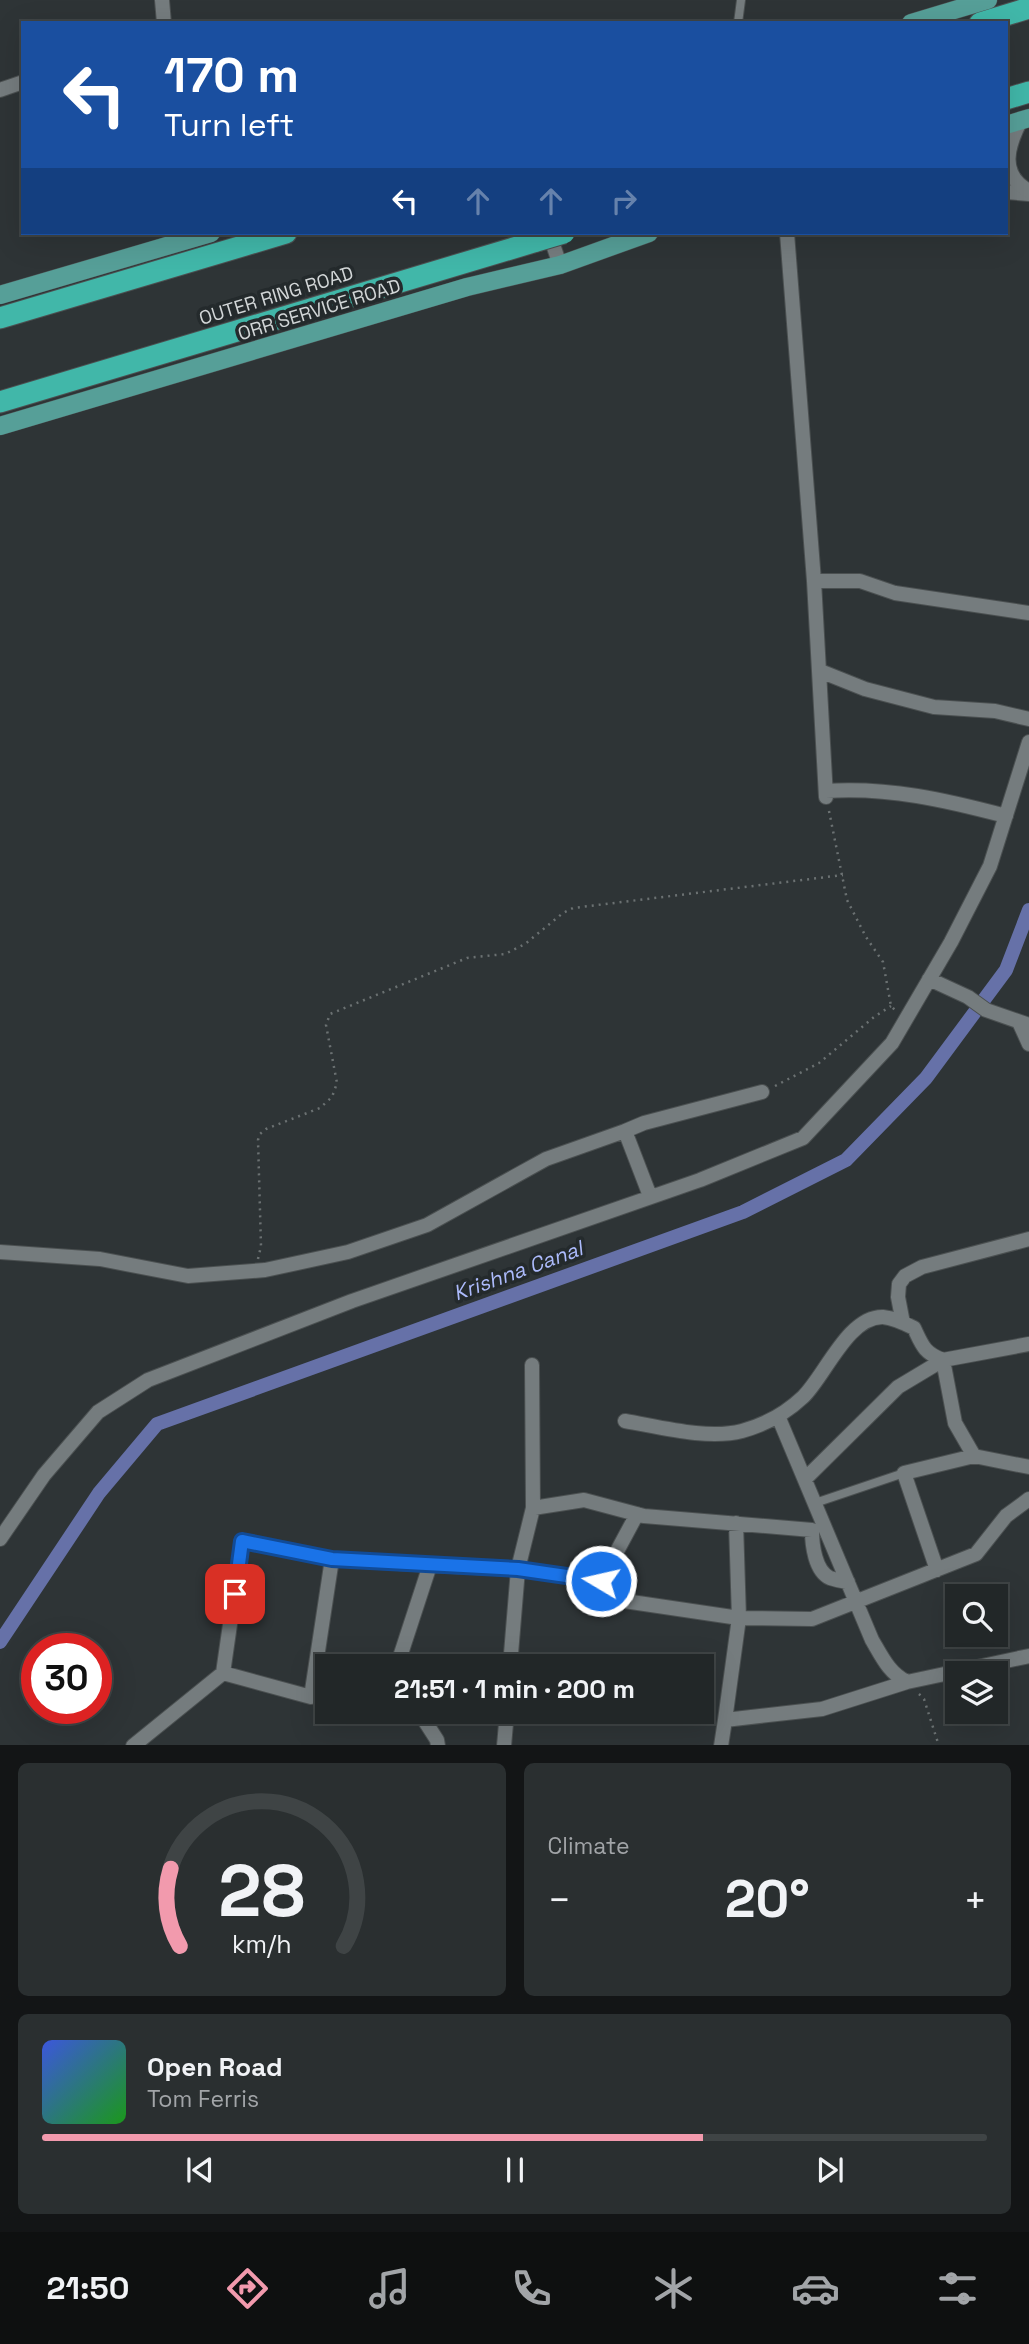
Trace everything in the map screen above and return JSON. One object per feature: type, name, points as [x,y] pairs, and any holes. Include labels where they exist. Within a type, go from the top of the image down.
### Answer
[{"type":"highway","points":[[987,21],[1029,8]]},
{"type":"highway","points":[[1008,98],[1029,92]]},
{"type":"highway","points":[[0,318],[279,235]]},
{"type":"highway","name":"OUTER RING ROAD","points":[[0,401],[543,237]]},
{"type":"main road","points":[[918,21],[988,0]]},
{"type":"main road","points":[[0,295],[204,235]]},
{"type":"main road","name":"ORR SERVICE ROAD","points":[[0,426],[454,291],[560,265],[643,235]]},
{"type":"street","points":[[162,0],[164,21]]},
{"type":"street","points":[[0,90],[21,83]]},
{"type":"street","points":[[1008,155],[1019,121]]},
{"type":"street","points":[[1008,161],[1017,181],[1029,192]]},
{"type":"street","points":[[1008,192],[1029,192]]},
{"type":"street","points":[[787,235],[814,581],[826,794],[882,791],[924,796],[1006,816]]},
{"type":"street","points":[[543,237],[560,265]]},
{"type":"street","points":[[814,581],[860,581],[895,593],[1029,613]]},
{"type":"street","points":[[820,671],[865,689],[934,707],[995,711],[1029,719]]},
{"type":"street","points":[[0,1539],[44,1475],[99,1412],[148,1380],[352,1301],[700,1180],[803,1138],[892,1042],[929,979],[990,866],[1029,742]]},
{"type":"street","points":[[929,979],[968,997],[986,1010],[1024,1023],[1029,1044]]},
{"type":"street","points":[[0,1252],[100,1259],[188,1276],[256,1271],[348,1252],[427,1225],[546,1159],[644,1123],[762,1092]]},
{"type":"street","points":[[625,1131],[650,1196]]},
{"type":"street","points":[[903,1323],[898,1297],[899,1284],[905,1276],[922,1267],[1029,1239]]},
{"type":"street","points":[[625,1421],[696,1433],[741,1431],[778,1416],[804,1396],[854,1331],[873,1318],[886,1317],[914,1328],[921,1345],[930,1355],[943,1360]]},
{"type":"street","points":[[805,1479],[898,1387],[943,1360],[1029,1344]]},
{"type":"street","points":[[943,1360],[955,1423],[974,1456]]},
{"type":"street","points":[[511,1654],[518,1569],[533,1508],[532,1365]]},
{"type":"street","points":[[778,1416],[872,1640],[888,1667],[897,1677],[907,1682]]},
{"type":"street","points":[[937,1570],[904,1473],[974,1456],[1029,1468]]},
{"type":"street","points":[[601,1581],[611,1599],[739,1618],[812,1619],[976,1554],[1006,1516],[1029,1499]]},
{"type":"street","points":[[533,1508],[584,1500],[637,1514],[812,1530],[812,1544],[821,1570],[828,1577],[848,1582]]},
{"type":"street","points":[[601,1581],[637,1514]]},
{"type":"street","points":[[721,1745],[739,1618],[736,1523]]},
{"type":"street","points":[[133,1745],[223,1673],[242,1541],[332,1559],[518,1569],[601,1581]]},
{"type":"street","points":[[223,1673],[311,1697],[332,1559]]},
{"type":"street","points":[[401,1654],[430,1565]]},
{"type":"street","points":[[725,1720],[822,1709],[907,1682],[1029,1656]]},
{"type":"street","points":[[427,1724],[438,1745]]},
{"type":"street","points":[[504,1745],[506,1724]]},
{"type":"lane","points":[[738,21],[741,0]]},
{"type":"lane","points":[[815,1503],[904,1473]]},
{"type":"path","points":[[826,794],[847,900],[866,937],[883,962],[891,1006],[904,1022]]},
{"type":"path","points":[[256,1271],[261,1246],[258,1140],[260,1134],[267,1129],[320,1108],[332,1097],[337,1083],[326,1025],[330,1014],[467,958],[505,954],[525,944],[573,908],[843,875]]},
{"type":"path","points":[[762,1092],[819,1063],[891,1006]]},
{"type":"path","points":[[907,1682],[924,1699],[939,1745]]},
{"type":"waterway","name":"Krishna Canal","points":[[0,1642],[99,1493],[157,1424],[743,1212],[846,1160],[926,1078],[1006,970],[1029,910]]},
{"type":"route","points":[[235,1594],[242,1541],[332,1559],[518,1569],[601,1581]]}]
